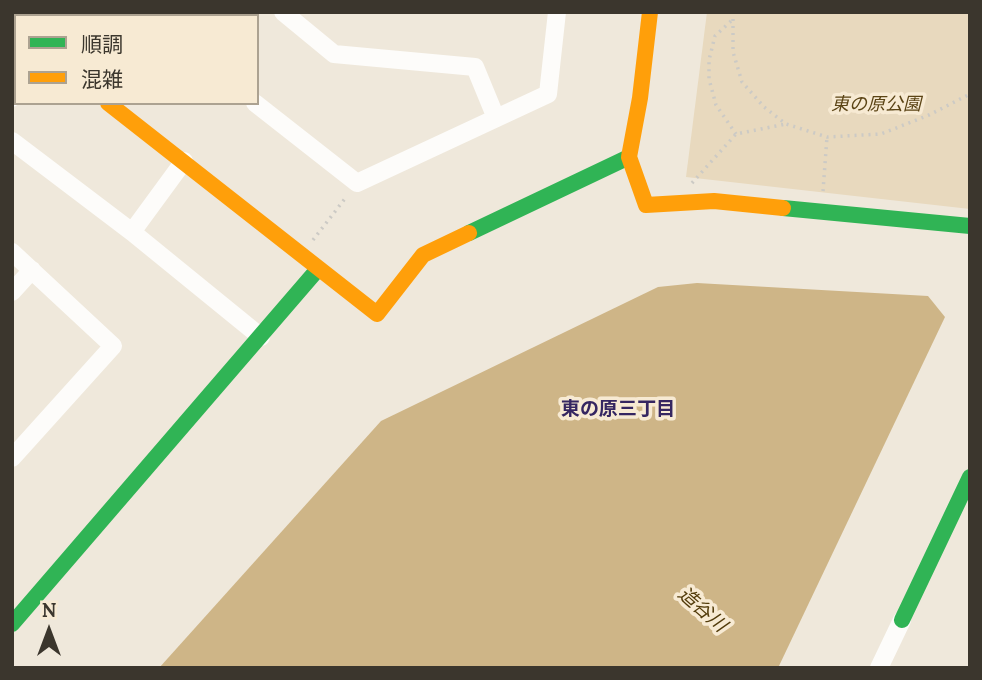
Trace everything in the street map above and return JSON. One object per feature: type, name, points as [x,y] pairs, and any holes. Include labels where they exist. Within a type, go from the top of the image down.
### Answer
[{"type":"street","points":[[283,12],[334,54],[475,67],[496,118]]},
{"type":"street","points":[[258,105],[357,183],[548,94],[557,12]]},
{"type":"street","points":[[650,12],[640,98],[629,157],[646,205],[714,201],[970,226]]},
{"type":"street","points":[[111,105],[377,313],[423,255],[629,157]]},
{"type":"street","points":[[12,141],[132,232],[261,337]]},
{"type":"street","points":[[132,232],[184,161]]},
{"type":"street","points":[[12,252],[113,346],[12,458]]},
{"type":"street","points":[[12,624],[318,269]]},
{"type":"street","points":[[12,292],[32,270]]},
{"type":"street","points":[[879,668],[970,477]]},
{"type":"path","points":[[733,12],[733,51],[742,82],[764,107],[786,124],[827,137],[881,134],[929,115],[970,94]]},
{"type":"path","points":[[731,21],[715,36],[709,60],[709,79],[716,105],[736,134]]},
{"type":"path","points":[[685,190],[736,134],[786,124]]},
{"type":"path","points":[[822,200],[827,137]]},
{"type":"path","points":[[302,254],[357,183]]},
{"type":"green space","name":"東の原公園","points":[[707,12],[970,12],[970,209],[686,177]]},
{"type":"water","name":"造谷川","points":[[697,283],[928,296],[945,317],[778,668],[159,668],[381,421],[658,287]]},
{"type":"traffic: fast","points":[[469,233],[629,157]]},
{"type":"traffic: fast","points":[[783,208],[970,226]]},
{"type":"traffic: fast","points":[[12,624],[318,269]]},
{"type":"traffic: fast","points":[[902,620],[970,477]]},
{"type":"traffic: slow","points":[[650,12],[640,98],[629,157],[646,205],[714,201],[783,208]]},
{"type":"traffic: slow","points":[[111,105],[377,314],[423,255],[469,233]]},
{"type":"district","name":"東の原三丁目","points":[[618,410]]}]
